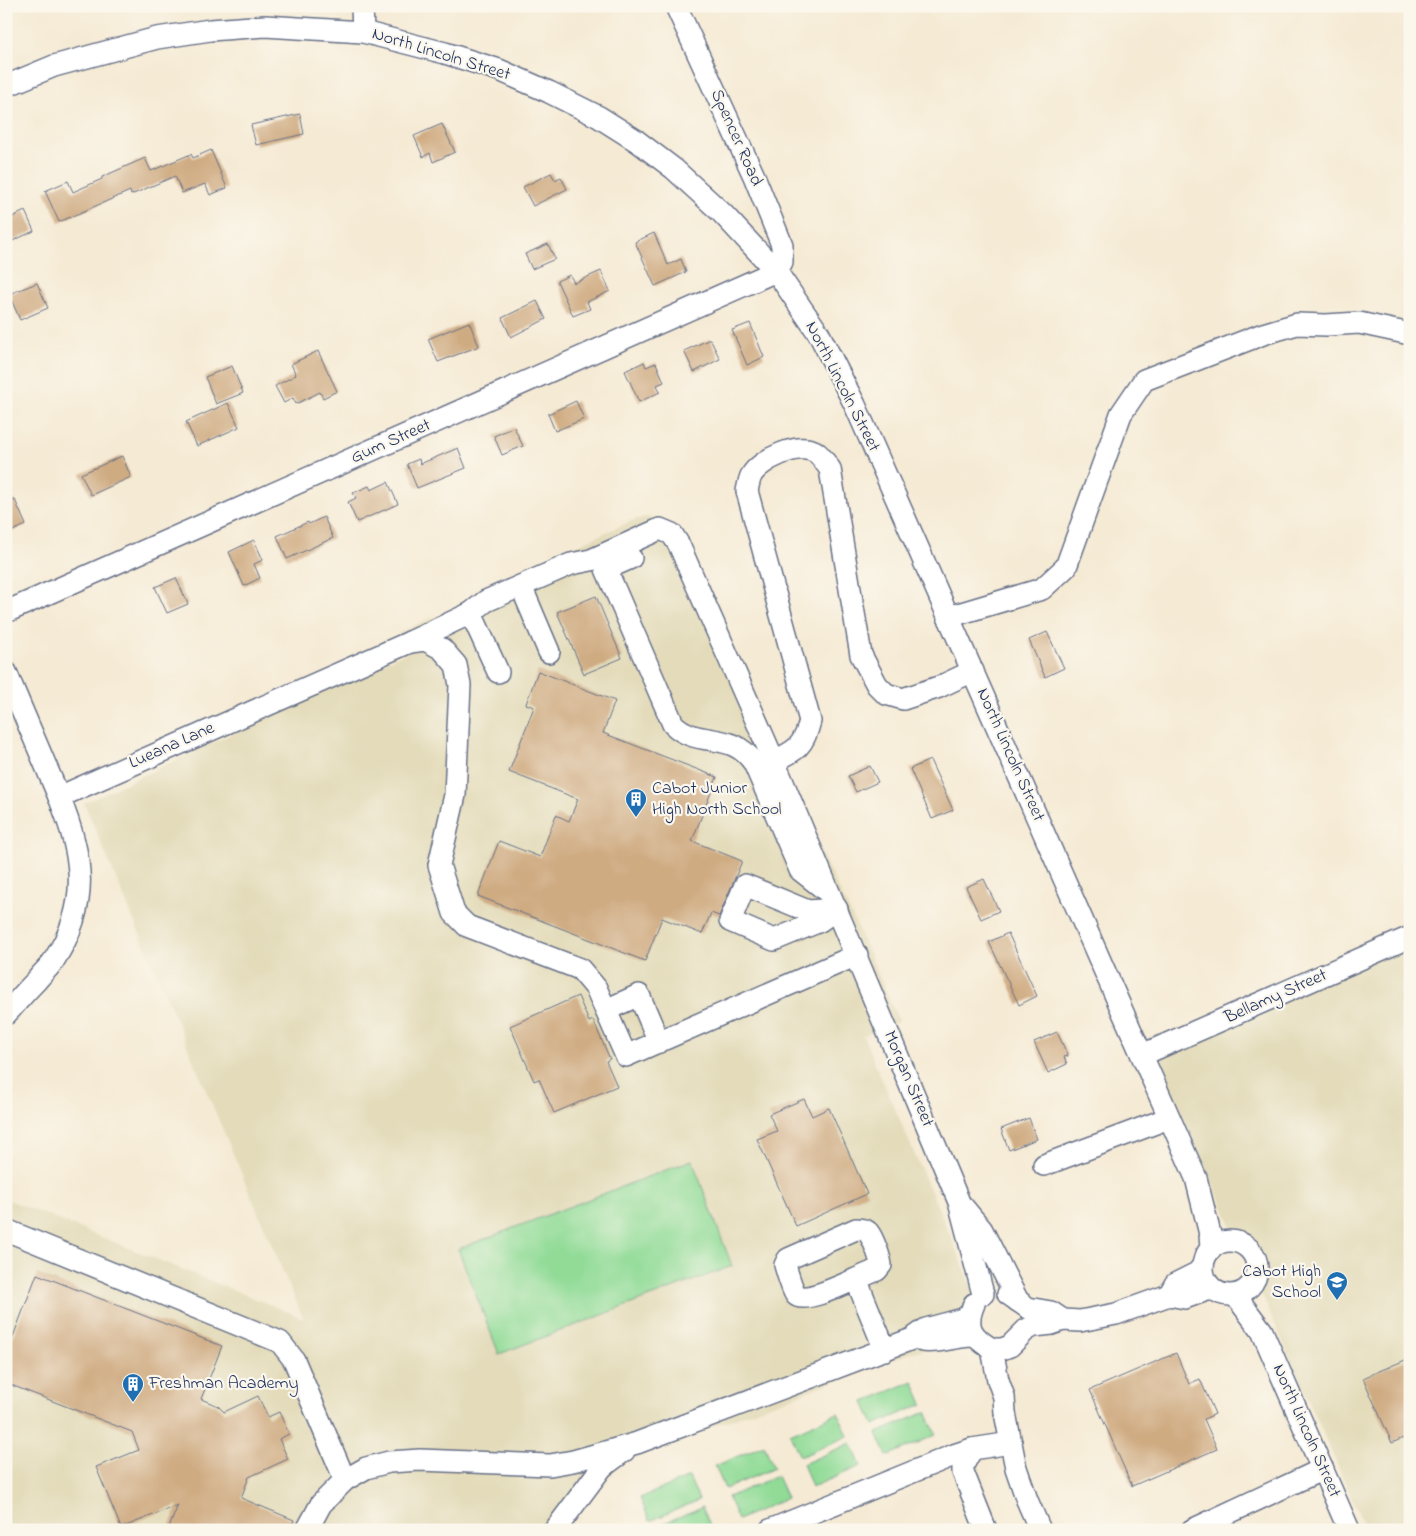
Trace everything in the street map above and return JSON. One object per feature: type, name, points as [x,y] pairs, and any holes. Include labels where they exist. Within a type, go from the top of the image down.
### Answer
[{"type":"street","points":[[362,6],[363,32]]},
{"type":"street","name":"Spencer Road","points":[[676,6],[754,176],[782,246],[782,262],[776,271]]},
{"type":"street","name":"North Lincoln Street","points":[[6,86],[54,66],[158,38],[210,30],[264,26],[363,32],[445,53],[499,70],[549,92],[598,117],[637,141],[674,169],[722,213],[776,271],[819,334],[855,405],[1196,1178],[1213,1252]]},
{"type":"street","name":"Gum Street","points":[[6,612],[776,271]]},
{"type":"street","points":[[948,617],[1042,589],[1066,567],[1121,414],[1144,380],[1262,334],[1297,324],[1359,323],[1410,334]]},
{"type":"street","points":[[591,560],[668,731],[676,738],[715,752],[764,762],[792,753],[806,737],[810,722],[747,491],[751,475],[764,462],[791,450],[804,449],[816,452],[830,469],[861,655],[877,685],[886,694],[903,699],[939,687],[973,671]]},
{"type":"street","name":"Lueana Lane","points":[[59,797],[410,642],[471,613],[486,601],[571,564],[591,560],[660,529],[672,534],[679,545],[764,762]]},
{"type":"street","points":[[819,868],[808,862],[672,548],[665,543],[606,569],[673,724],[680,732],[689,735],[735,744],[748,755],[764,762],[800,870],[834,902]]},
{"type":"street","points":[[521,586],[549,652]]},
{"type":"street","points":[[471,613],[498,672]]},
{"type":"street","points":[[410,642],[425,640],[442,649],[456,665],[460,685],[455,795],[439,865],[454,913],[467,926],[580,969],[596,988],[626,1056],[856,955]]},
{"type":"street","points":[[6,672],[68,820],[79,861],[80,894],[71,926],[54,960],[6,1014]]},
{"type":"street","name":"Morgan Street","points":[[764,762],[819,868],[959,1202],[983,1294]]},
{"type":"street","name":"Bellamy Street","points":[[1142,1055],[1410,937]]},
{"type":"street","points":[[606,1010],[639,995],[660,1042]]},
{"type":"street","points":[[1044,1165],[1169,1118]]},
{"type":"street","name":"Morgan Street","points":[[959,1202],[982,1230],[994,1251],[1026,1314],[1026,1330]]},
{"type":"street","points":[[6,1230],[280,1342],[294,1360],[345,1480]]},
{"type":"street","points":[[1169,1295],[1175,1284],[1197,1273],[1213,1252],[1233,1241],[1245,1245],[1251,1250],[1255,1258],[1257,1275],[1253,1283],[1241,1293],[1227,1296],[1214,1290],[1205,1280],[1213,1252]]},
{"type":"street","points":[[856,1279],[885,1350]]},
{"type":"street","points":[[1040,1530],[1019,1476],[1011,1443],[1004,1397],[998,1380],[1001,1348],[1034,1326],[1052,1324],[1063,1320],[1080,1321],[1116,1314],[1169,1295],[1185,1298],[1208,1290],[1214,1290]]},
{"type":"street","points":[[974,1336],[969,1323],[974,1304],[983,1294],[996,1291],[1006,1293],[1028,1308],[1051,1312],[1063,1320]]},
{"type":"street","name":"North Lincoln Street","points":[[1241,1293],[1262,1332],[1349,1530]]},
{"type":"street","points":[[307,1530],[320,1504],[345,1480],[366,1468],[389,1462],[420,1460],[550,1465],[573,1461],[637,1443],[885,1350],[912,1339],[926,1329],[963,1319],[970,1314]]},
{"type":"street","points":[[912,1339],[930,1342],[974,1336],[1001,1348]]},
{"type":"street","points":[[555,1530],[602,1467],[637,1443]]},
{"type":"street","points":[[770,1530],[972,1449],[1011,1443]]},
{"type":"street","points":[[972,1449],[963,1465],[962,1472],[986,1530]]},
{"type":"street","points":[[1192,1530],[1323,1469]]},
{"type":"shaded area","points":[[646,517],[658,518],[669,523],[899,1021],[863,1036],[970,1281],[979,1311],[983,1335],[914,1352],[623,1459],[565,1530],[6,1530],[6,1199],[303,1318],[84,803],[407,652],[399,633],[462,604],[476,590],[634,520]]},
{"type":"shaded area","name":"Cabot High School","points":[[1410,938],[1410,1530],[1366,1530],[1164,1073],[1162,1059],[1164,1052]]},
{"type":"green space","points":[[692,1160],[732,1266],[499,1354],[458,1249]]},
{"type":"green space","points":[[913,1381],[923,1404],[874,1425],[864,1402]]},
{"type":"green space","points":[[926,1412],[936,1435],[887,1456],[877,1433]]},
{"type":"green space","points":[[838,1413],[848,1436],[800,1457],[790,1434]]},
{"type":"green space","points":[[851,1443],[861,1466],[812,1487],[803,1464]]},
{"type":"green space","points":[[764,1445],[774,1468],[725,1489],[715,1466]]},
{"type":"green space","points":[[777,1476],[787,1498],[738,1520],[728,1497]]},
{"type":"green space","points":[[689,1477],[699,1500],[650,1521],[640,1498]]},
{"type":"green space","points":[[702,1507],[712,1530],[654,1530],[653,1528]]},
{"type":"building","points":[[300,114],[304,134],[256,145],[251,125]]},
{"type":"building","points":[[442,124],[455,152],[433,162],[430,153],[423,157],[414,136]]},
{"type":"building","points":[[211,150],[227,188],[210,195],[205,184],[182,193],[175,176],[131,195],[130,191],[59,222],[45,191],[68,181],[73,192],[145,158],[151,171],[191,154],[193,158]]},
{"type":"building","points":[[551,173],[555,180],[561,177],[567,189],[533,206],[523,187]]},
{"type":"building","points":[[25,211],[34,231],[6,244],[6,220]]},
{"type":"building","points":[[654,233],[668,265],[681,259],[686,272],[655,286],[635,242]]},
{"type":"building","points":[[548,244],[555,259],[532,269],[525,254]]},
{"type":"building","points":[[601,271],[610,291],[587,302],[590,309],[573,316],[557,281],[570,275],[574,283]]},
{"type":"building","points":[[37,283],[48,308],[20,320],[9,294]]},
{"type":"building","points":[[537,301],[546,319],[511,337],[502,318]]},
{"type":"building","points":[[469,322],[479,346],[438,362],[428,339]]},
{"type":"building","points":[[750,323],[764,357],[747,365],[732,330]]},
{"type":"building","points":[[710,339],[720,359],[694,372],[684,351]]},
{"type":"building","points":[[318,351],[337,391],[323,398],[320,392],[296,404],[293,398],[284,403],[275,386],[296,375],[291,364]]},
{"type":"building","points":[[644,362],[646,367],[656,363],[664,382],[657,385],[660,392],[639,402],[625,371]]},
{"type":"building","points":[[232,366],[243,393],[216,404],[205,377]]},
{"type":"building","points":[[576,401],[584,419],[555,431],[548,414]]},
{"type":"building","points":[[228,403],[239,427],[197,446],[186,422]]},
{"type":"building","points":[[514,427],[523,446],[502,455],[494,436]]},
{"type":"building","points":[[458,448],[466,468],[417,488],[407,464],[419,459],[420,464]]},
{"type":"building","points":[[122,456],[131,477],[91,495],[81,474]]},
{"type":"building","points":[[388,482],[398,504],[357,522],[348,502],[356,498],[353,493],[369,486],[371,490]]},
{"type":"building","points":[[15,500],[26,525],[6,534],[6,504]]},
{"type":"building","points":[[324,517],[333,538],[287,559],[277,536]]},
{"type":"building","points":[[254,540],[263,560],[254,564],[260,578],[244,586],[229,552]]},
{"type":"building","points":[[176,578],[188,604],[167,613],[155,587]]},
{"type":"building","points":[[596,596],[622,658],[584,674],[557,612]]},
{"type":"building","points":[[1047,632],[1064,668],[1045,677],[1029,640]]},
{"type":"building","name":"Cabot Junior High North School","points":[[538,671],[615,701],[603,733],[717,777],[692,841],[742,861],[719,916],[711,913],[702,934],[662,918],[645,961],[478,896],[499,841],[540,857],[556,815],[569,821],[578,799],[509,772],[534,707],[526,704]]},
{"type":"building","points":[[930,760],[953,810],[932,819],[910,769]]},
{"type":"building","points":[[870,766],[878,782],[856,792],[848,776]]},
{"type":"building","points":[[984,879],[999,911],[981,919],[966,887]]},
{"type":"building","points":[[1008,933],[1037,996],[1019,1005],[989,942]]},
{"type":"building","points":[[578,996],[589,1022],[593,1020],[610,1059],[606,1061],[617,1086],[554,1113],[539,1079],[534,1081],[510,1026]]},
{"type":"building","points":[[1057,1032],[1068,1056],[1064,1057],[1067,1064],[1048,1073],[1034,1042]]},
{"type":"building","points":[[804,1099],[812,1116],[829,1108],[867,1194],[796,1226],[757,1139],[777,1131],[769,1114]]},
{"type":"building","points":[[1029,1118],[1037,1139],[1009,1150],[1001,1129]]},
{"type":"building","name":"Freshman Academy","points":[[37,1274],[222,1346],[201,1399],[218,1406],[224,1412],[258,1396],[268,1417],[279,1412],[289,1434],[279,1439],[288,1459],[249,1477],[241,1498],[294,1520],[290,1530],[168,1530],[178,1505],[121,1528],[96,1467],[139,1450],[132,1432],[6,1383],[6,1355]]},
{"type":"building","points":[[1176,1353],[1189,1384],[1200,1379],[1215,1414],[1204,1419],[1217,1449],[1132,1486],[1090,1390]]},
{"type":"building","points":[[1410,1358],[1410,1435],[1392,1443],[1363,1378]]},
{"type":"place","name":"Cabot Junior High North School","points":[[636,818]]},
{"type":"place","name":"Cabot High School","points":[[1337,1301]]},
{"type":"place","name":"Freshman Academy","points":[[133,1403]]}]
